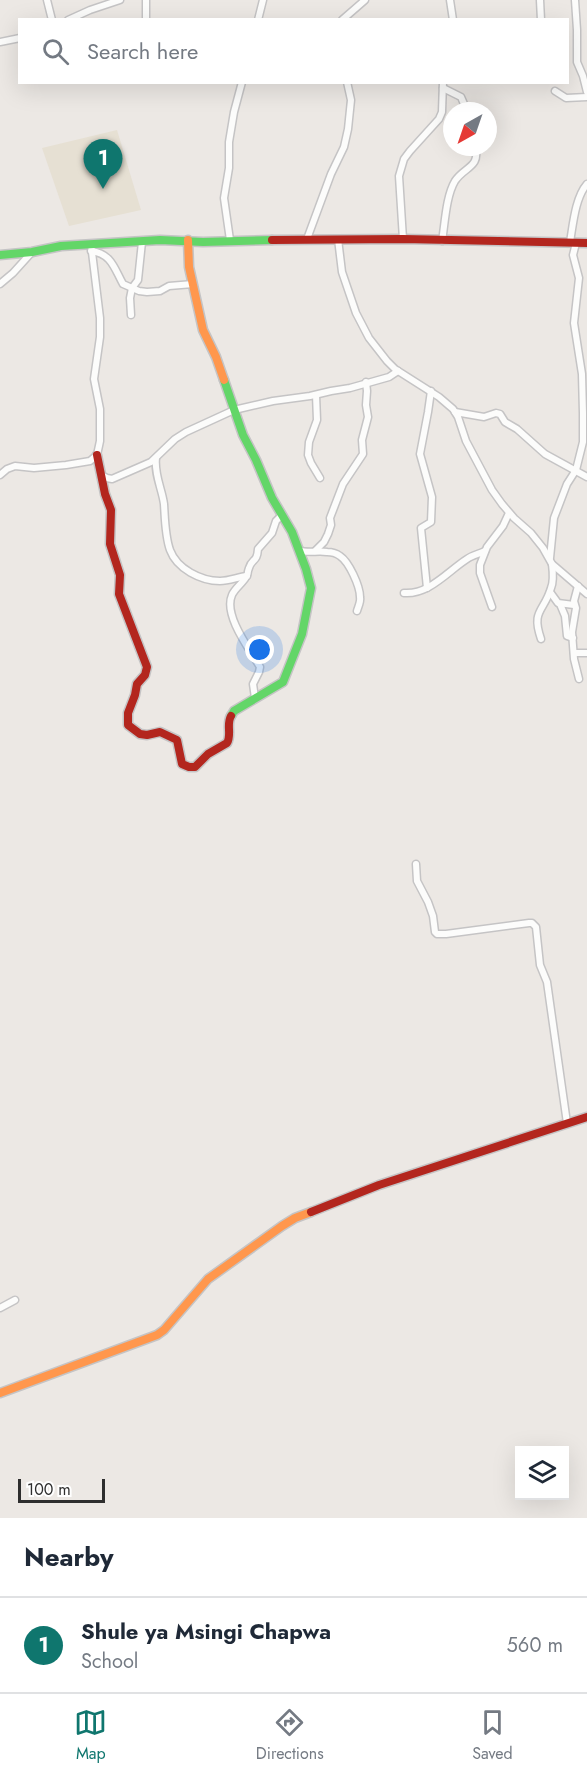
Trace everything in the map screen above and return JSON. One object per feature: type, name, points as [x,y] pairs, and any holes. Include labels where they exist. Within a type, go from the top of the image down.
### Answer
[{"type":"street","points":[[47,0],[52,18]]},
{"type":"street","points":[[72,18],[120,0]]},
{"type":"street","points":[[146,0],[146,18]]},
{"type":"street","points":[[258,18],[263,0]]},
{"type":"street","points":[[344,18],[365,0]]},
{"type":"street","points":[[450,0],[453,18]]},
{"type":"street","points":[[540,0],[541,18]]},
{"type":"street","points":[[575,0],[577,62],[584,76],[587,92]]},
{"type":"street","points":[[0,42],[18,38]]},
{"type":"street","points":[[230,240],[224,198],[229,168],[229,142],[241,84]]},
{"type":"street","points":[[307,239],[331,174],[344,147],[351,100],[347,84]]},
{"type":"street","points":[[403,239],[400,168],[410,151],[439,119],[442,112],[443,85],[459,95],[462,102]]},
{"type":"street","points":[[555,91],[566,98],[587,97]]},
{"type":"street","points":[[442,241],[446,207],[454,183],[476,160],[477,156]]},
{"type":"street","points":[[542,639],[537,628],[538,617],[553,580],[551,562],[554,518],[567,484],[576,470],[581,453],[583,397],[581,363],[574,323],[579,278],[573,255],[573,242],[576,211],[587,184]]},
{"type":"street","points":[[338,239],[342,272],[356,313],[369,338],[398,371],[431,391],[455,412],[466,441],[492,490],[509,513],[531,533],[551,562],[587,594]]},
{"type":"street","points":[[0,255],[61,246],[91,247],[188,240],[203,242],[403,239],[587,243]]},
{"type":"street","points":[[91,247],[100,318],[100,337],[94,379],[100,409],[100,441],[97,455],[100,475],[111,510],[110,544],[120,575],[119,594],[147,668],[143,679],[137,684],[127,713],[128,725],[141,735],[147,736],[160,732],[176,739],[179,758],[192,768],[208,754],[227,744],[229,719],[234,711],[248,705],[255,698],[283,682],[302,634],[311,588],[292,532],[243,435],[216,357],[203,330],[189,267],[188,240]]},
{"type":"street","points":[[131,315],[130,298],[132,288],[138,280],[142,242]]},
{"type":"street","points":[[91,247],[107,257],[117,270],[123,284],[132,288],[147,292],[160,291],[169,286],[193,284]]},
{"type":"street","points":[[0,284],[32,252]]},
{"type":"street","points":[[581,363],[587,368]]},
{"type":"street","points":[[100,475],[115,478],[146,464],[186,432],[234,410],[350,388],[388,377],[398,371]]},
{"type":"street","points":[[315,551],[328,534],[331,525],[330,518],[343,484],[363,454],[362,440],[368,417],[366,382]]},
{"type":"street","points":[[427,588],[421,528],[431,522],[432,497],[420,454],[431,391]]},
{"type":"street","points":[[316,395],[317,420],[309,442],[308,455],[320,477]]},
{"type":"street","points":[[455,412],[484,417],[500,414],[505,422],[517,429],[539,449],[587,477]]},
{"type":"street","points":[[0,475],[15,466],[34,468],[66,465],[90,461],[97,455]]},
{"type":"street","points":[[156,458],[155,465],[163,498],[168,541],[173,555],[198,577],[217,581],[247,576]]},
{"type":"street","points":[[492,608],[479,569],[485,551],[503,526],[509,513]]},
{"type":"street","points":[[255,698],[253,684],[260,667],[238,630],[231,613],[230,601],[247,576],[249,567],[258,557],[258,549],[272,533],[276,521],[282,516]]},
{"type":"street","points":[[298,550],[339,555],[350,568],[358,587],[360,598],[357,611]]},
{"type":"street","points":[[404,593],[416,593],[427,588],[465,560],[485,551]]},
{"type":"street","points":[[578,586],[574,605],[576,609],[573,653],[579,679]]},
{"type":"street","points":[[550,592],[560,604],[565,616],[567,636],[573,638]]},
{"type":"street","points":[[560,604],[574,605]]},
{"type":"street","points":[[573,653],[587,653]]},
{"type":"street","points":[[416,864],[417,880],[433,916],[436,934],[531,923],[536,927],[540,965],[547,982],[567,1123]]},
{"type":"street","points":[[0,1393],[157,1335],[208,1280],[295,1218],[379,1185],[587,1117]]},
{"type":"street","points":[[0,1308],[15,1300]]},
{"type":"shaded area","points":[[117,130],[141,210],[69,226],[42,148]]},
{"type":"traffic: fast","points":[[0,255],[61,246],[160,240],[203,242],[272,240]]},
{"type":"traffic: fast","points":[[224,380],[243,435],[272,498],[292,532],[311,588],[302,634],[283,682],[234,711],[231,716]]},
{"type":"traffic: slow","points":[[188,240],[189,267],[203,330],[224,380]]},
{"type":"traffic: slow","points":[[0,1393],[157,1335],[164,1330],[208,1279],[282,1226],[311,1212]]},
{"type":"traffic: jam","points":[[272,240],[403,239],[587,243]]},
{"type":"traffic: jam","points":[[97,455],[105,494],[111,510],[110,544],[120,575],[119,594],[147,667],[145,675],[137,684],[128,713],[128,725],[140,734],[160,732],[177,740],[182,764],[195,767],[208,754],[227,743],[231,716]]},
{"type":"traffic: jam","points":[[311,1212],[379,1185],[587,1117]]},
{"type":"place","name":"Shule ya Msingi Chapwa","points":[[103,189]]}]
